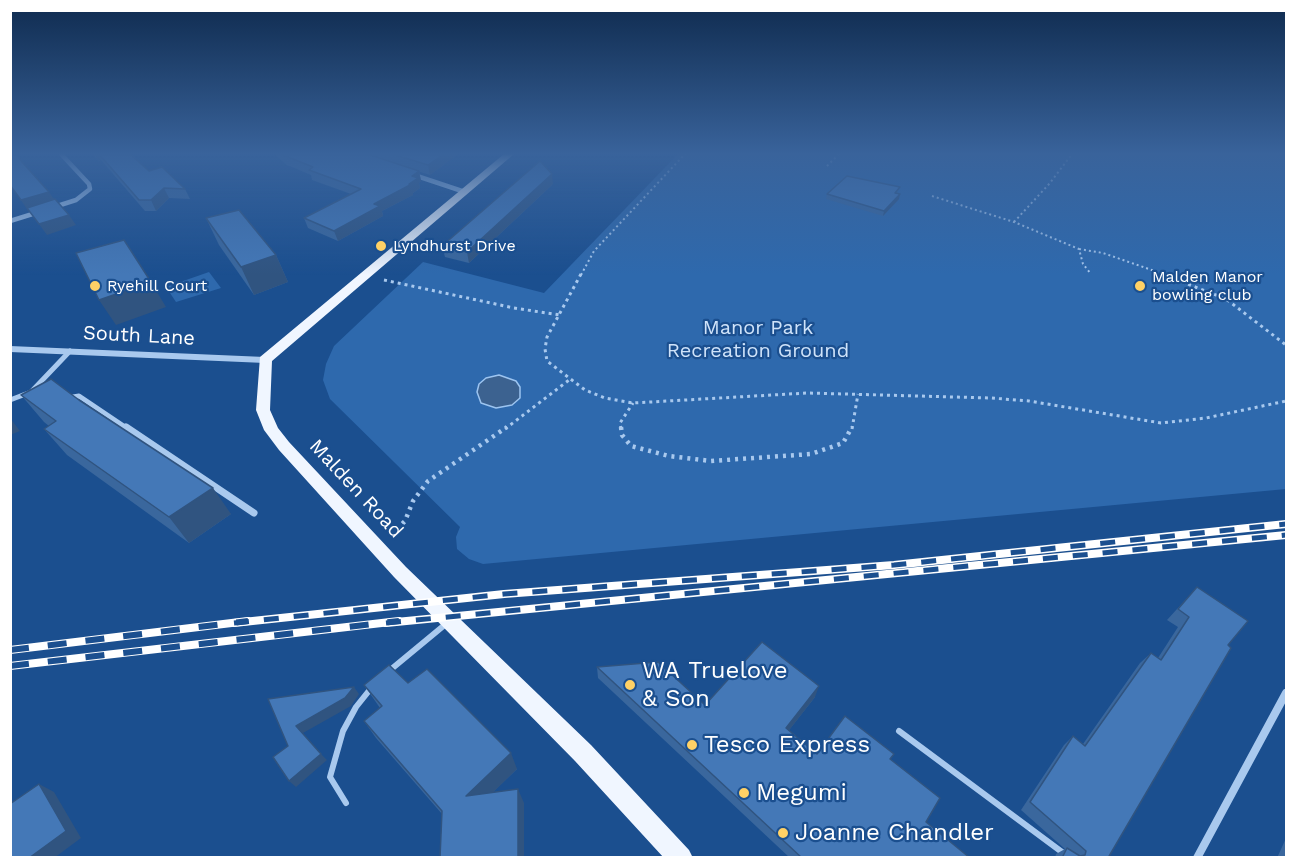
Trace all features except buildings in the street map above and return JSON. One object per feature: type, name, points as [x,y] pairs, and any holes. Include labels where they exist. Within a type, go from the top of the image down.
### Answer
[{"type":"main road","points":[[265,360],[462,195]]},
{"type":"main road","name":"Malden Road","points":[[265,360],[263,410],[271,430],[379,549],[584,753],[681,858]]},
{"type":"street","points":[[10,220],[76,200],[85,195]]},
{"type":"street","name":"South Lane","points":[[10,349],[265,360]]},
{"type":"street","points":[[10,400],[33,395],[70,351]]},
{"type":"street","points":[[59,400],[79,396],[254,513]]},
{"type":"street","points":[[1197,858],[1287,693]]},
{"type":"lane","points":[[346,803],[330,777],[343,731],[356,707],[373,685],[449,621]]},
{"type":"lane","points":[[899,731],[1070,858]]},
{"type":"path","points":[[647,195],[594,250],[547,337],[545,349],[547,361],[569,380],[605,399],[633,403],[764,395],[858,394],[1029,401],[1161,423],[1206,418],[1287,401]]},
{"type":"path","points":[[1014,222],[1039,195]]},
{"type":"path","points":[[932,196],[1014,222],[1079,249],[1103,253],[1150,269],[1226,299],[1287,345]]},
{"type":"path","points":[[1079,249],[1083,264],[1091,274]]},
{"type":"path","points":[[362,277],[560,315]]},
{"type":"path","points":[[379,549],[405,521],[413,501],[428,481],[493,438],[569,380]]},
{"type":"path","points":[[633,403],[620,423],[622,435],[631,446],[669,456],[711,461],[811,454],[843,443],[852,428],[858,394]]},
{"type":"green space","name":"Manor Park Recreation Ground","points":[[639,195],[1286,195],[1286,489],[483,564],[469,559],[457,549],[456,537],[460,527],[330,399],[323,380],[326,364],[334,346],[423,262],[544,293]]},
{"type":"green space","points":[[209,272],[221,288],[176,302],[166,287]]},
{"type":"shaded area","points":[[499,375],[516,381],[520,387],[520,398],[512,405],[496,408],[481,403],[477,392],[479,384],[486,378]]},
{"type":"railway","points":[[234,623],[504,594],[894,565],[1286,524]]},
{"type":"railway","points":[[386,623],[1286,535]]},
{"type":"railway","points":[[10,650],[248,621]]},
{"type":"railway","points":[[10,666],[399,621]]},
{"type":"place","name":"Lyndhurst Drive","points":[[381,246]]},
{"type":"place","name":"Ryehill Court","points":[[95,286]]},
{"type":"place","name":"Malden Manor bowling club","points":[[1140,286]]},
{"type":"place","name":"WA Truelove & Son","points":[[630,685]]},
{"type":"place","name":"Tesco Express","points":[[692,745]]},
{"type":"place","name":"Megumi","points":[[744,793]]},
{"type":"place","name":"Joanne Chandler","points":[[783,833]]}]
